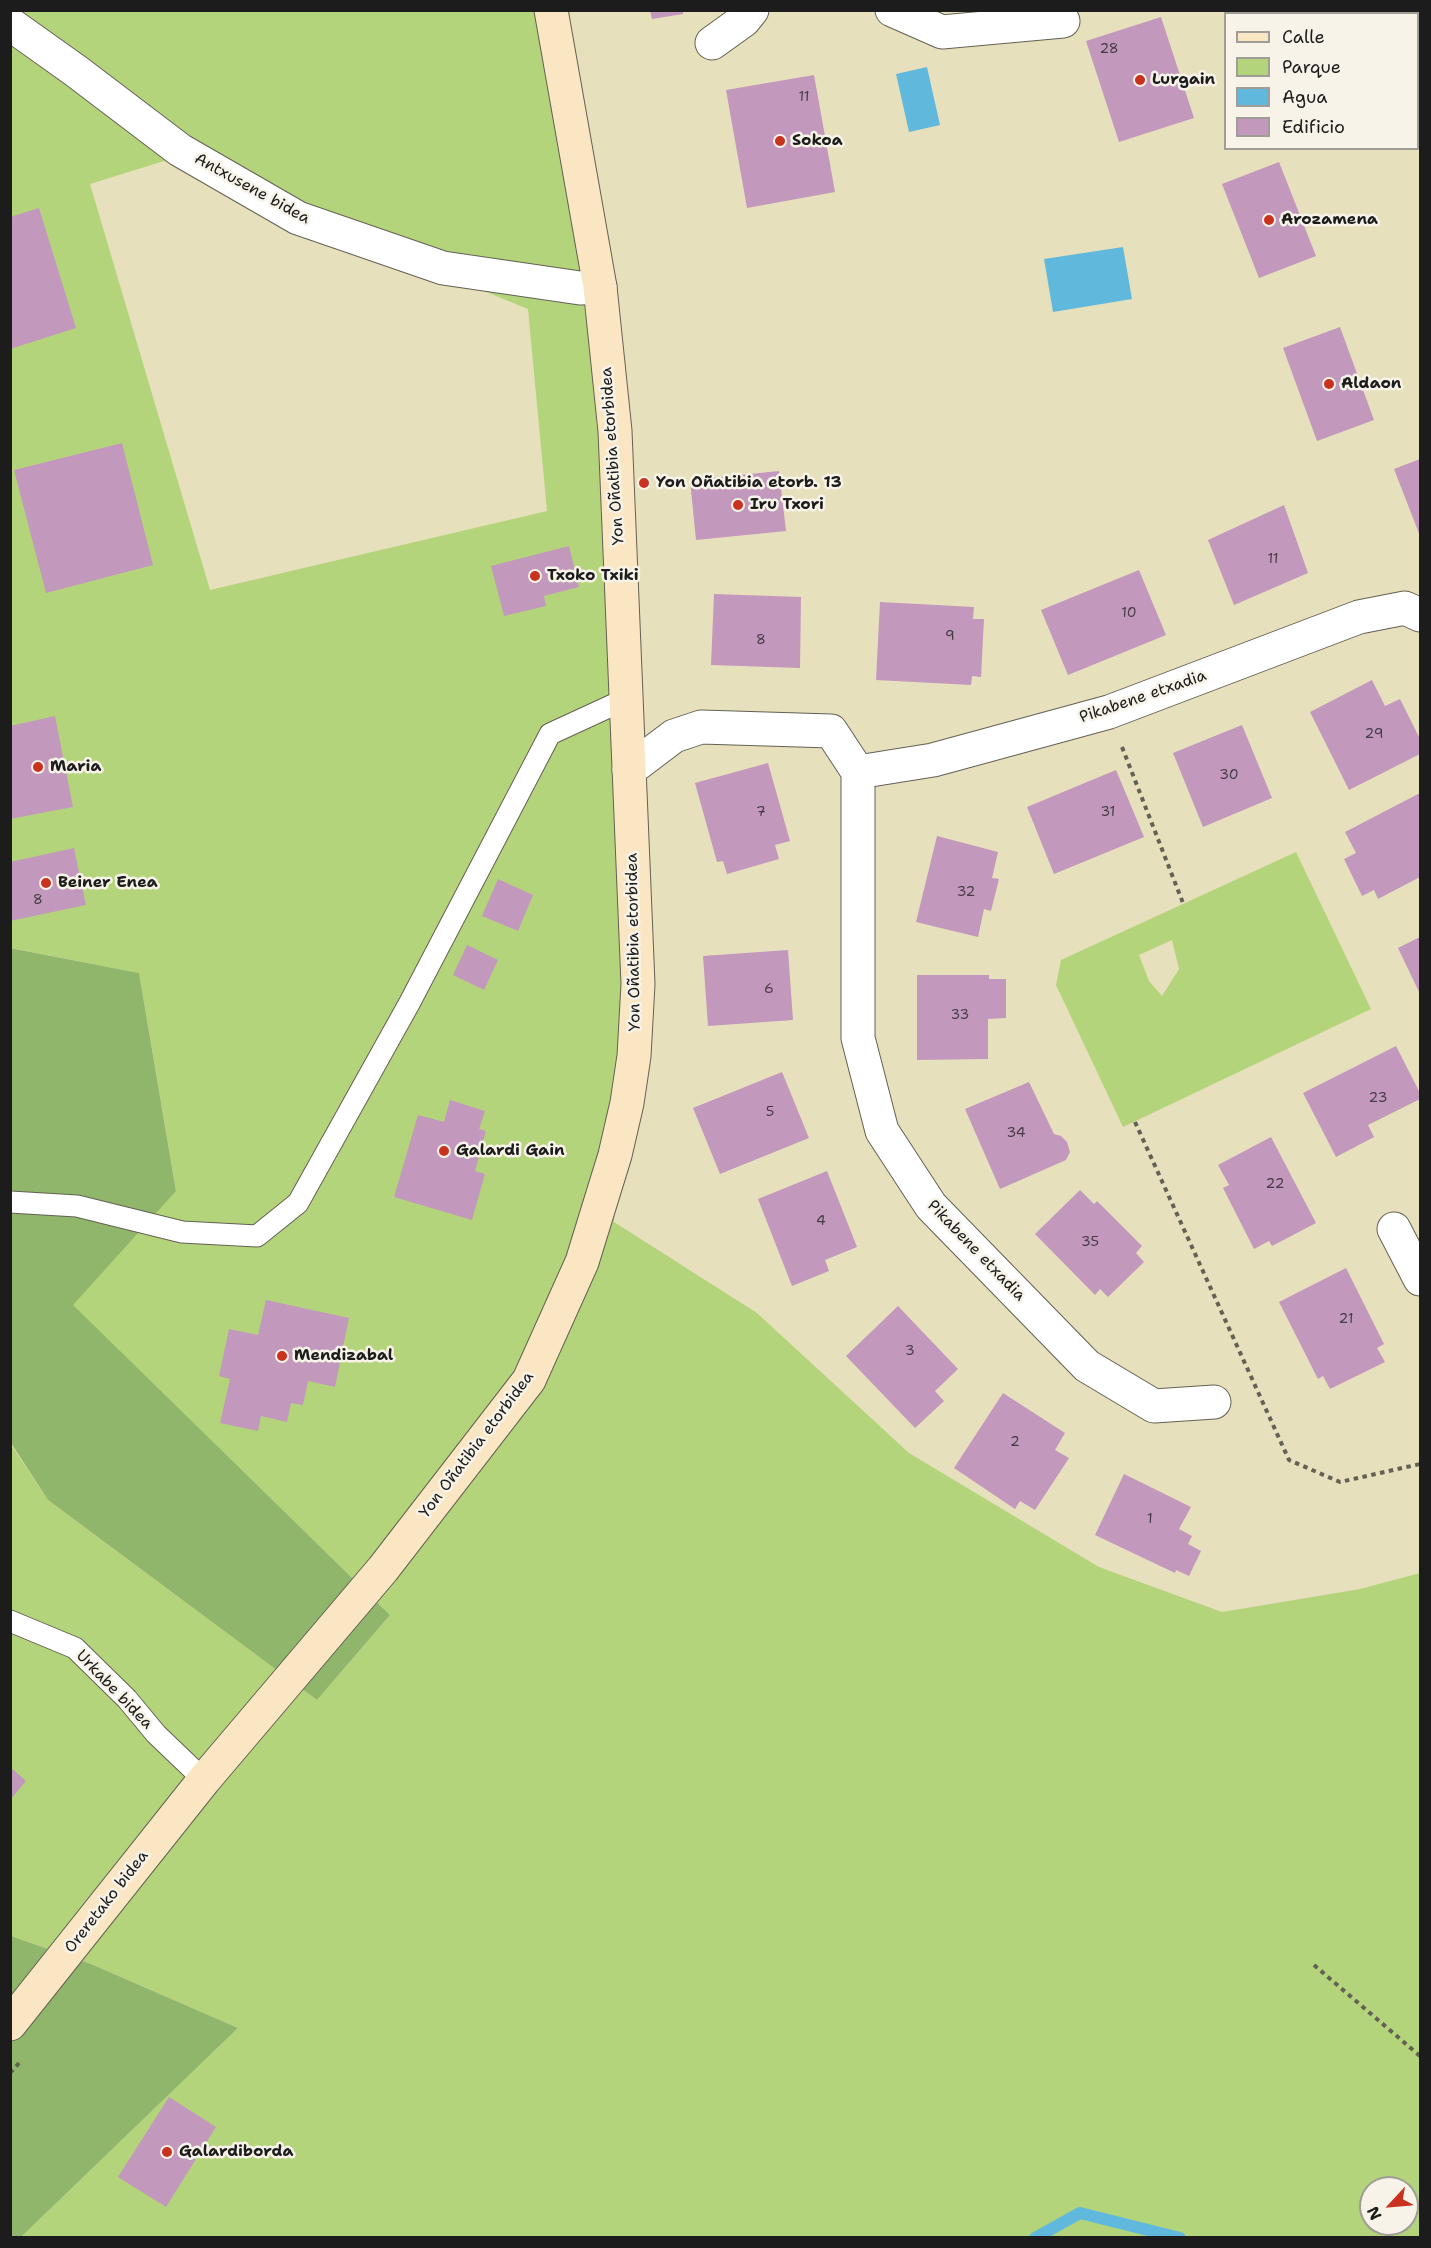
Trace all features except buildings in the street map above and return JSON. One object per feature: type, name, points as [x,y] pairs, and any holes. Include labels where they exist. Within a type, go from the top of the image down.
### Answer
[{"type":"main road","name":"Yon Oñatibia etorbidea","points":[[204,1780],[383,1569],[529,1380],[582,1262],[615,1155],[627,1103],[634,1056],[638,984],[615,431],[600,287],[551,10]]},
{"type":"main road","name":"Oreretako bidea","points":[[10,2024],[204,1780]]},
{"type":"street","points":[[712,44],[744,20],[752,10]]},
{"type":"street","points":[[892,10],[942,33],[1063,21]]},
{"type":"street","name":"Antxusene bidea","points":[[10,24],[180,150],[298,218],[443,268],[580,288],[600,287]]},
{"type":"street","name":"Pikabene etxadia","points":[[1214,1402],[1154,1406],[1087,1366],[931,1206],[882,1131],[858,1038],[858,772],[933,760],[1109,712],[1359,617],[1405,608],[1420,615]]},
{"type":"street","points":[[629,770],[674,736],[701,727],[831,731],[858,772]]},
{"type":"street","points":[[1394,1228],[1420,1279]]},
{"type":"lane","points":[[10,1202],[77,1206],[182,1232],[257,1236],[298,1203],[410,1002],[550,734],[626,699]]},
{"type":"lane","name":"Urkabe bidea","points":[[10,1621],[75,1648],[127,1699],[156,1734],[204,1780]]},
{"type":"path","points":[[1109,712],[1184,903]]},
{"type":"path","points":[[1135,1122],[1289,1460],[1340,1482],[1420,1464]]},
{"type":"path","points":[[1314,1965],[1420,2056]]},
{"type":"path","points":[[10,2073],[21,2060]]},
{"type":"green space","points":[[11,11],[551,11],[600,287],[638,984],[615,1155],[614,1222],[757,1313],[909,1453],[1099,1567],[1222,1612],[1360,1589],[1420,1573],[1420,2237],[21,2237],[238,2028],[91,1964],[11,1936],[10,1443],[48,1500],[317,1700],[390,1615],[72,1305],[176,1190],[139,973],[11,948]],"holes":[[[164,161],[528,309],[547,511],[210,590],[90,184]]]},
{"type":"green space","points":[[1296,852],[1371,1009],[1123,1127],[1056,985],[1061,960]],"holes":[[[1172,940],[1179,969],[1162,996],[1149,981],[1139,955]]]},
{"type":"green space","points":[[10,948],[139,973],[176,1191],[73,1305],[390,1615],[317,1700],[48,1500],[11,1443]]},
{"type":"green space","points":[[11,1936],[91,1964],[238,2028],[21,2237],[11,2238]]},
{"type":"water","points":[[927,67],[940,125],[909,132],[896,74]]},
{"type":"water","points":[[1123,247],[1132,299],[1053,312],[1044,259]]},
{"type":"waterway","points":[[1035,2238],[1080,2213],[1180,2238]]},
{"type":"place","name":"Lurgain","points":[[1140,80]]},
{"type":"place","name":"Sokoa","points":[[780,141]]},
{"type":"place","name":"Arozamena","points":[[1269,220]]},
{"type":"place","name":"Aldaon","points":[[1329,384]]},
{"type":"place","name":"Yon Oñatibia etorb. 13","points":[[644,483]]},
{"type":"place","name":"Iru Txori","points":[[738,505]]},
{"type":"place","name":"Txoko Txiki","points":[[535,576]]},
{"type":"place","name":"Maria","points":[[38,767]]},
{"type":"place","name":"Beiner Enea","points":[[46,883]]},
{"type":"place","name":"Galardi Gain","points":[[444,1151]]},
{"type":"place","name":"Mendizabal","points":[[282,1356]]},
{"type":"place","name":"Galardiborda","points":[[167,2152]]}]
